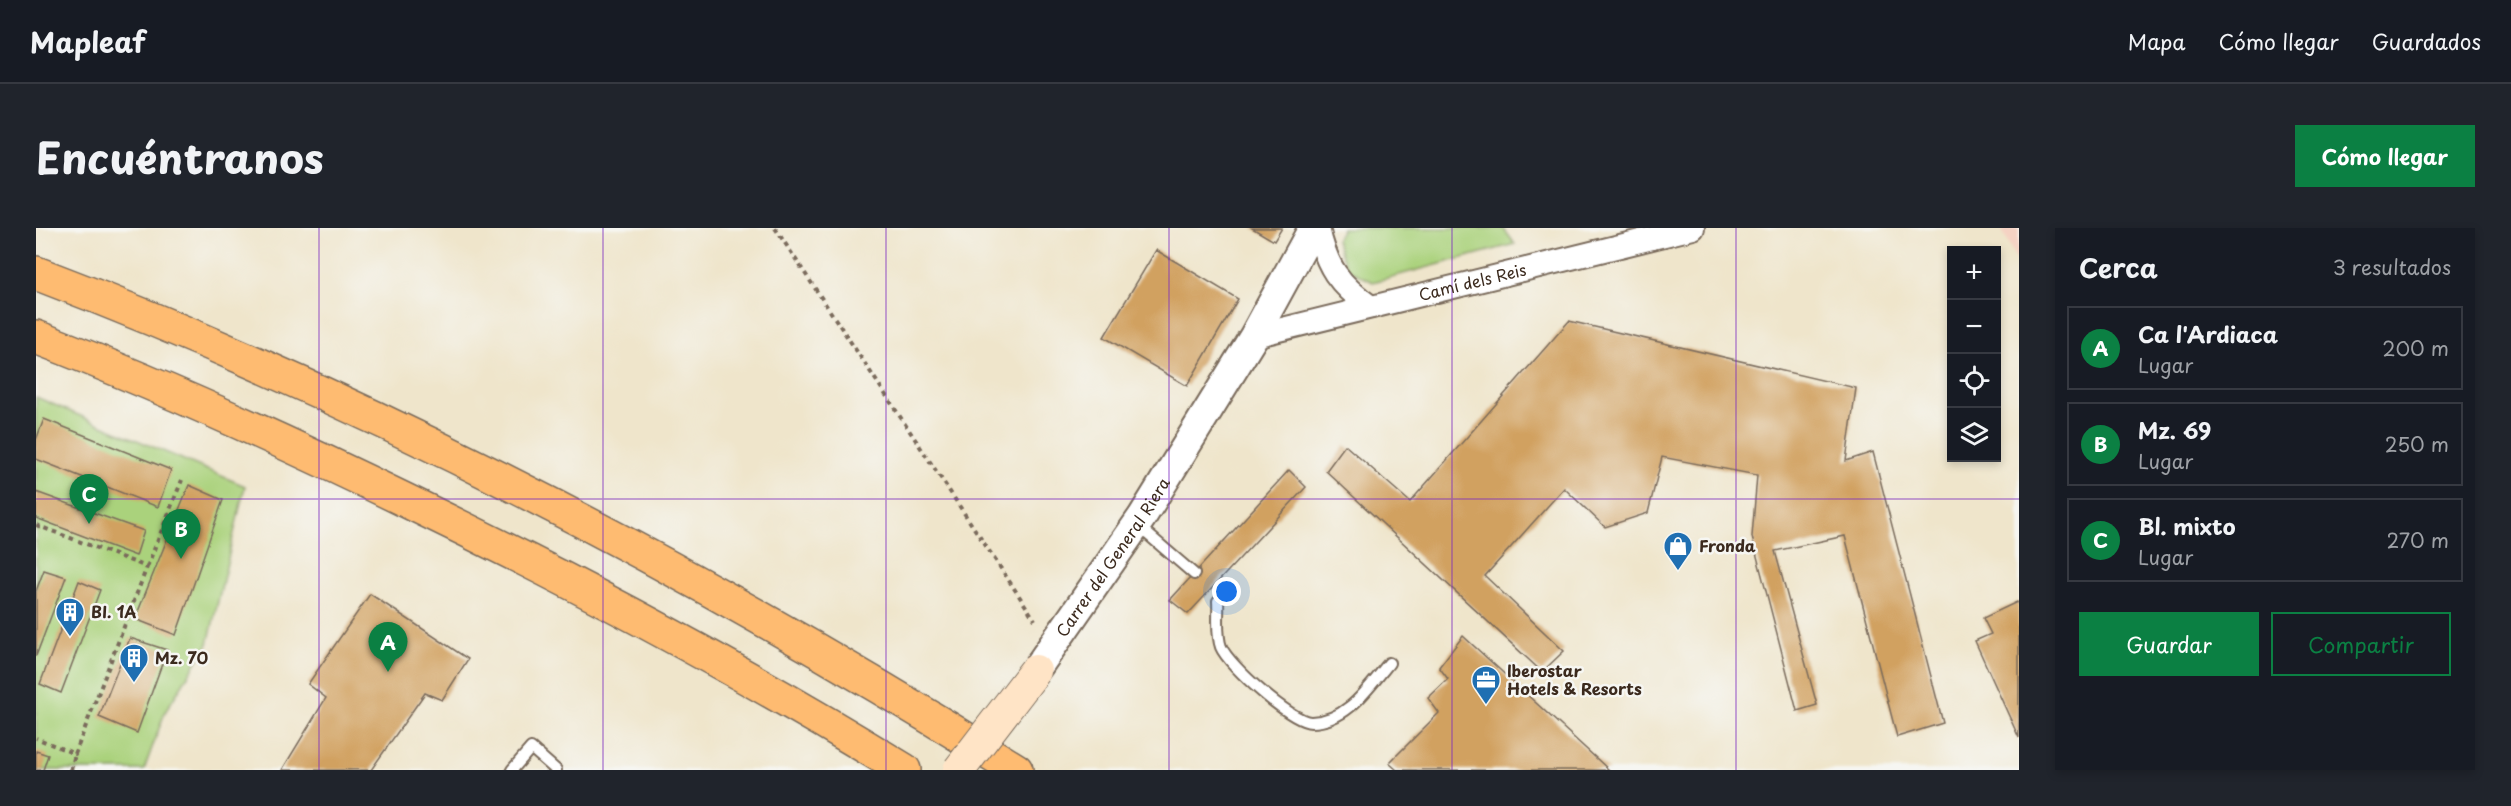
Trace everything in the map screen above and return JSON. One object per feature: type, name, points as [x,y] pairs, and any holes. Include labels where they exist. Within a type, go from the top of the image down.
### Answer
[{"type":"highway","points":[[36,273],[302,386],[551,506],[787,633],[1016,770]]},
{"type":"highway","points":[[36,337],[258,430],[509,551],[706,655],[904,770]]},
{"type":"main road","name":"Carrer del General Riera","points":[[959,770],[1035,671]]},
{"type":"street","name":"Carrer del General Riera","points":[[1035,671],[1136,524],[1254,336],[1316,228]]},
{"type":"street","points":[[1316,228],[1323,255],[1348,291],[1371,307]]},
{"type":"street","name":"Camí dels Reis","points":[[1254,336],[1693,228]]},
{"type":"lane","points":[[1136,524],[1194,574]]},
{"type":"lane","points":[[1218,601],[1221,647],[1240,671],[1295,718],[1312,722],[1352,707],[1389,663]]},
{"type":"lane","points":[[512,770],[531,748],[556,770]]},
{"type":"path","points":[[775,228],[1052,645]]},
{"type":"path","points":[[71,770],[75,754],[182,480]]},
{"type":"path","points":[[36,525],[147,567]]},
{"type":"path","points":[[36,738],[75,754]]},
{"type":"shaded area","points":[[2001,228],[2019,228],[2019,266]]},
{"type":"green space","points":[[1342,228],[1503,228],[1515,244],[1373,282],[1347,269],[1336,240]]},
{"type":"green space","points":[[36,397],[245,486],[208,644],[165,712],[144,770],[36,770]]},
{"type":"building","points":[[1252,228],[1282,228],[1274,241]]},
{"type":"building","points":[[1156,250],[1238,299],[1187,386],[1104,337]]},
{"type":"building","points":[[1569,321],[1856,388],[1846,461],[1873,452],[1943,723],[1897,737],[1845,536],[1775,551],[1817,705],[1797,711],[1752,537],[1757,475],[1662,457],[1648,513],[1605,527],[1564,488],[1485,576],[1564,651],[1542,672],[1326,471],[1345,445],[1410,502]]},
{"type":"building","points":[[44,419],[171,470],[158,507],[36,459],[36,440]]},
{"type":"building","points":[[1289,470],[1306,487],[1188,614],[1170,600]]},
{"type":"building","points":[[189,485],[223,500],[176,635],[135,619]]},
{"type":"building","points":[[36,492],[144,531],[136,556],[36,518]]},
{"type":"building","points":[[44,570],[66,577],[36,656],[36,591]]},
{"type":"building","name":"BI. 1A","points":[[79,581],[100,590],[61,693],[40,684]]},
{"type":"building","points":[[370,594],[468,659],[442,700],[425,693],[371,770],[282,770],[326,698],[308,684]]},
{"type":"building","points":[[2017,602],[2019,606],[2019,738],[1975,641],[1991,634],[1983,618]]},
{"type":"building","name":"Iberostar Hotels & Resorts","points":[[1463,636],[1609,770],[1397,770],[1389,763],[1439,713],[1428,698],[1448,679],[1439,667]]},
{"type":"building","name":"Mz. 70","points":[[130,638],[167,650],[137,733],[99,717]]},
{"type":"building","points":[[36,751],[48,755],[43,770],[36,770]]},
{"type":"place","name":"Bl. mixto","points":[[89,524]]},
{"type":"place","name":"Mz. 69","points":[[181,559]]},
{"type":"place","name":"Fronda","points":[[1678,572]]},
{"type":"place","name":"BI. 1A","points":[[70,638]]},
{"type":"place","name":"Ca l'Ardiaca","points":[[388,672]]},
{"type":"place","name":"Mz. 70","points":[[134,684]]},
{"type":"place","name":"Iberostar Hotels & Resorts","points":[[1486,706]]}]
